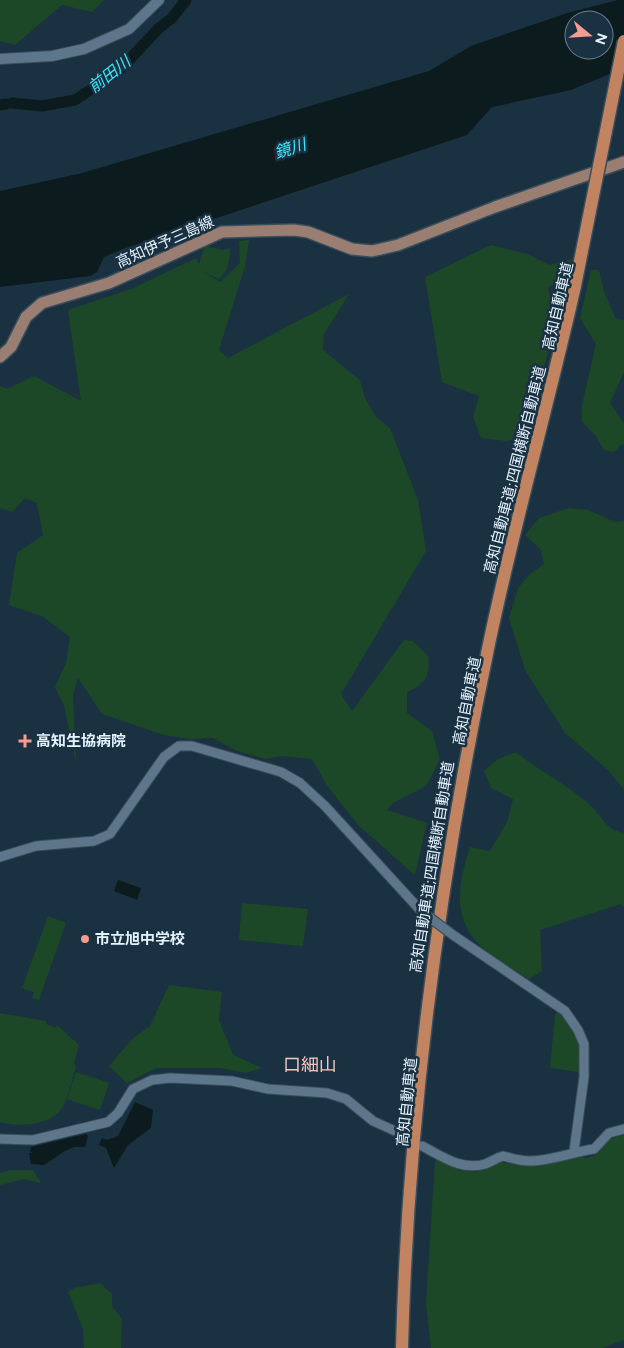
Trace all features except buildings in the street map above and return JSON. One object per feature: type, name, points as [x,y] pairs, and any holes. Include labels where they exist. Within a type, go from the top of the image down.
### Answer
[{"type":"highway","name":"高知自動車道","points":[[577,287],[624,41]]},
{"type":"highway","name":"高知自動車道","points":[[407,1348],[408,1295],[422,1112],[436,985],[454,868],[488,673],[577,287],[624,70]]},
{"type":"highway","name":"高知自動車道;四国横断自動車道","points":[[402,1348],[405,1255],[429,988],[457,803],[490,640],[577,287]]},
{"type":"main road","points":[[0,59],[52,56],[84,49],[129,29],[159,0]]},
{"type":"main road","name":"高知伊予三島線","points":[[0,357],[11,347],[26,317],[42,303],[109,283],[222,232],[294,230],[308,232],[352,249],[372,251],[398,245],[495,207],[624,162]]},
{"type":"street","points":[[0,857],[43,845],[94,841],[110,834],[164,757],[179,746],[192,746],[281,772],[300,783],[325,806],[421,911],[565,1011],[584,1044],[584,1076],[574,1151]]},
{"type":"street","points":[[0,1139],[33,1140],[108,1122],[118,1113],[133,1089],[152,1080],[170,1078],[238,1081],[273,1089],[327,1093],[346,1099],[374,1122],[395,1131]]},
{"type":"street","points":[[422,1146],[463,1167],[488,1164],[503,1156],[532,1161],[574,1151],[594,1149],[609,1133],[624,1129]]},
{"type":"green space","points":[[0,0],[104,0],[92,12],[62,5],[15,45],[0,41]]},
{"type":"green space","points":[[249,240],[245,266],[219,350],[228,358],[349,294],[324,334],[323,350],[360,380],[364,396],[376,417],[390,428],[418,500],[426,551],[341,694],[352,711],[404,640],[413,641],[428,656],[428,669],[423,682],[407,692],[407,713],[432,731],[440,760],[426,786],[393,803],[387,810],[427,823],[415,875],[358,825],[326,784],[312,759],[282,756],[266,759],[237,751],[213,738],[190,739],[164,735],[102,714],[78,678],[73,694],[76,762],[64,705],[55,687],[66,663],[70,637],[42,616],[9,605],[17,553],[43,535],[37,503],[25,498],[12,512],[0,508],[0,386],[7,389],[34,376],[81,401],[68,310],[131,289],[196,258],[199,264],[205,246],[224,250],[230,248],[228,266],[221,277],[218,279],[201,270],[220,282],[240,263],[239,241]]},
{"type":"green space","points":[[491,245],[527,254],[549,265],[572,259],[570,279],[562,280],[548,287],[554,319],[548,353],[525,435],[507,441],[481,438],[473,417],[479,396],[442,382],[425,277]]},
{"type":"green space","points":[[591,270],[599,270],[604,292],[616,319],[624,320],[624,372],[610,403],[624,423],[624,446],[622,444],[614,452],[604,450],[596,436],[582,422],[582,405],[596,344],[580,318]]},
{"type":"green space","points":[[569,508],[588,510],[615,522],[624,521],[624,790],[608,770],[565,733],[525,670],[509,618],[518,588],[529,575],[544,564],[541,550],[525,535],[539,518]]},
{"type":"green space","points":[[516,752],[586,801],[610,827],[624,833],[624,908],[621,904],[540,930],[542,971],[529,979],[489,954],[476,941],[467,927],[461,911],[460,893],[463,872],[470,847],[490,851],[508,820],[513,799],[491,788],[484,771],[498,759]]},
{"type":"green space","points":[[242,903],[308,909],[303,946],[239,940]]},
{"type":"green space","points":[[48,916],[66,923],[39,1000],[32,998],[34,992],[22,988]]},
{"type":"green space","points":[[169,985],[222,992],[219,1020],[233,1055],[262,1068],[246,1073],[220,1068],[156,1068],[127,1083],[109,1066],[132,1039],[150,1026]]},
{"type":"green space","points":[[559,1012],[566,1017],[575,1031],[579,1047],[579,1072],[550,1068],[555,1014]]},
{"type":"green space","points":[[0,1013],[46,1021],[46,1024],[56,1028],[57,1025],[79,1045],[70,1090],[60,1111],[48,1120],[23,1125],[0,1122]]},
{"type":"green space","points":[[76,1072],[109,1083],[100,1110],[67,1099]]},
{"type":"green space","points":[[624,1135],[624,1340],[602,1348],[431,1348],[426,1304],[435,1161],[438,1160],[460,1170],[477,1172],[499,1162],[531,1166],[568,1156],[586,1158],[596,1155],[609,1139]]},
{"type":"green space","points":[[10,1170],[33,1170],[41,1183],[24,1179],[0,1185],[0,1173]]},
{"type":"green space","points":[[100,1283],[112,1294],[112,1306],[122,1319],[121,1348],[84,1348],[83,1329],[68,1292],[74,1288]]},
{"type":"water","name":"鏡川","points":[[624,0],[624,68],[571,90],[492,107],[467,135],[123,249],[104,257],[97,272],[90,276],[0,287],[0,191],[82,173],[429,71],[471,46],[564,14],[564,60],[614,60],[614,10],[579,10]]},
{"type":"water","points":[[118,880],[141,888],[137,900],[114,891]]},
{"type":"water","points":[[135,1102],[153,1110],[151,1128],[128,1145],[114,1168],[106,1148],[99,1145],[102,1138],[107,1140],[118,1136]]},
{"type":"water","points":[[86,1134],[88,1136],[85,1147],[74,1147],[44,1165],[31,1164],[29,1153],[34,1153],[30,1152],[31,1147]]},
{"type":"waterway","name":"前田川","points":[[12,103],[42,106],[75,100],[119,71],[158,29],[172,18],[186,0]]},
{"type":"waterway","name":"前田川","points":[[0,105],[6,104]]},
{"type":"tunnel","points":[[395,1131],[417,1143]]},
{"type":"place","name":"高知生協病院","points":[[25,741]]},
{"type":"place","name":"市立旭中学校","points":[[85,939]]},
{"type":"district","name":"口細山","points":[[310,1065]]}]
